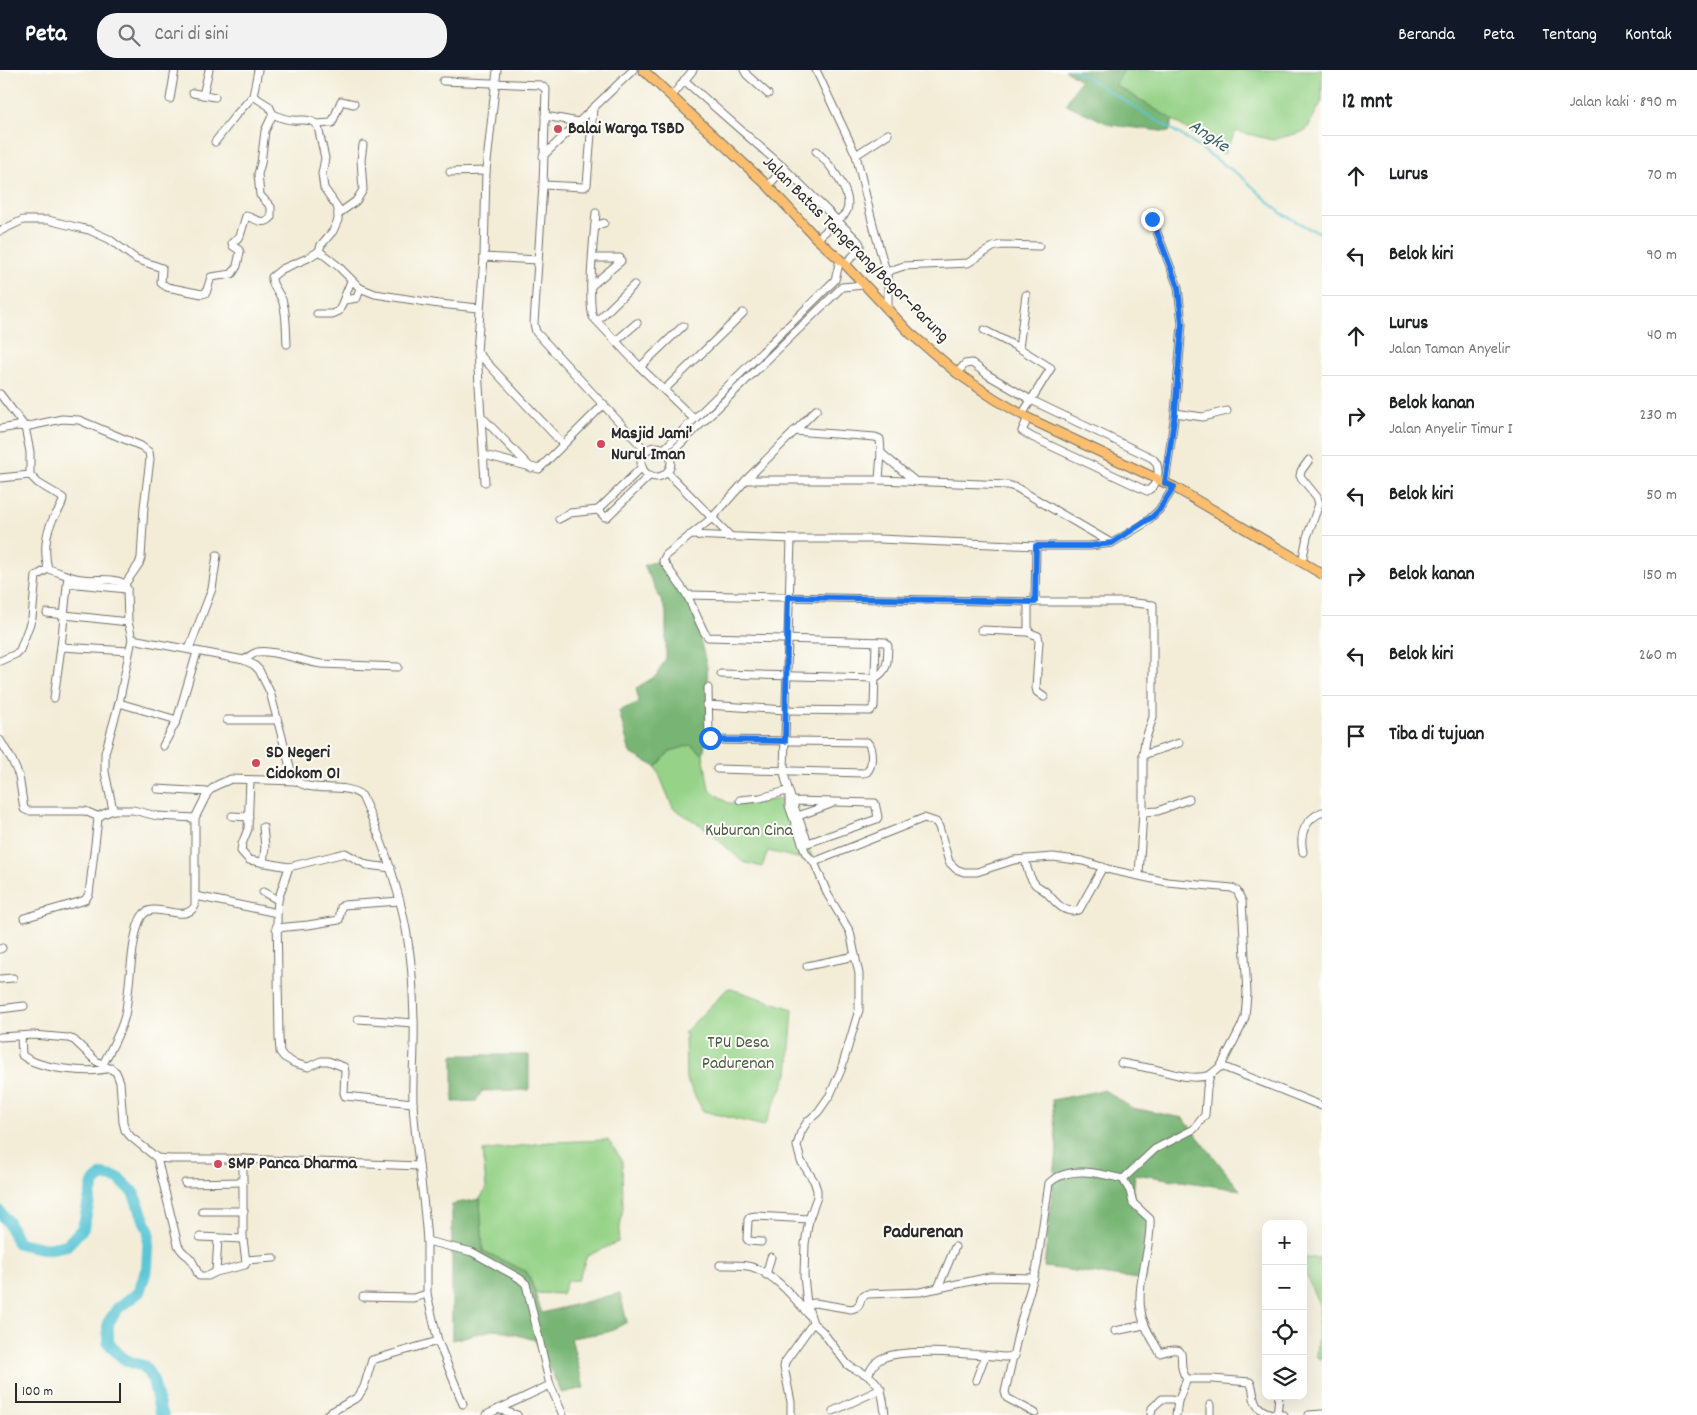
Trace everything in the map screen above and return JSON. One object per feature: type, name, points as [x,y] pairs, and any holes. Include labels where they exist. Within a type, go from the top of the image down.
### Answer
[{"type":"main road","name":"Jalan Batas Tangerang/Bogor–Parung","points":[[643,70],[768,186],[817,239],[842,262],[915,338],[958,373],[995,399],[1025,416],[1174,487],[1322,574]]},
{"type":"street","points":[[170,99],[175,70]]},
{"type":"street","points":[[203,95],[209,70]]},
{"type":"street","points":[[216,142],[253,96],[258,70]]},
{"type":"street","points":[[485,482],[477,352],[484,257],[486,171],[497,70]]},
{"type":"street","points":[[543,156],[633,70]]},
{"type":"street","points":[[672,96],[693,70]]},
{"type":"street","points":[[744,70],[768,94]]},
{"type":"street","points":[[816,70],[856,155],[888,279],[888,311]]},
{"type":"street","points":[[666,452],[694,419],[835,280],[842,262],[860,249],[860,244],[784,168],[684,80]]},
{"type":"street","points":[[443,81],[540,85],[545,88],[543,184],[534,324],[536,332],[646,451]]},
{"type":"street","points":[[193,93],[215,97]]},
{"type":"street","points":[[253,96],[269,106],[273,114],[291,120],[309,120],[316,124],[332,123],[341,100],[354,104]]},
{"type":"street","points":[[543,184],[584,188],[587,185],[593,108]]},
{"type":"street","points":[[0,230],[22,220],[48,220],[89,230],[109,239],[136,259],[162,268],[161,283],[167,287],[202,294],[206,292],[211,276],[232,274],[235,269],[239,250],[232,246],[232,243],[240,236],[246,216],[262,222],[268,221],[271,218],[271,207],[260,195],[258,174],[262,160],[265,132],[273,114]]},
{"type":"street","points":[[545,116],[578,122]]},
{"type":"street","points":[[287,344],[284,304],[273,284],[272,277],[282,269],[319,251],[338,220],[336,203],[324,188],[322,174],[325,158],[316,124]]},
{"type":"street","points":[[856,155],[888,134]]},
{"type":"street","points":[[338,214],[356,201],[363,190],[361,160],[363,144]]},
{"type":"street","points":[[816,151],[827,161],[847,195],[848,209],[817,239]]},
{"type":"street","points":[[768,186],[784,168]]},
{"type":"street","points":[[450,172],[486,171]]},
{"type":"street","points":[[596,213],[591,311],[597,321],[640,367],[694,419]]},
{"type":"street","points":[[984,330],[1019,348],[1051,368],[1031,400],[1022,431],[1147,491],[1151,489],[1161,481],[1175,413],[1182,324],[1175,276],[1152,219]]},
{"type":"street","points":[[595,226],[604,222]]},
{"type":"street","points":[[886,272],[904,266],[968,263],[993,247],[1001,245],[1039,246]]},
{"type":"street","points":[[319,251],[338,266],[360,288],[375,294],[479,308]]},
{"type":"street","points":[[484,257],[538,260]]},
{"type":"street","points":[[591,286],[622,261],[620,258],[593,258]]},
{"type":"street","points":[[835,280],[842,286]]},
{"type":"street","points":[[317,314],[336,313],[352,281]]},
{"type":"street","points":[[597,321],[634,285]]},
{"type":"street","points":[[666,452],[842,286],[864,285]]},
{"type":"street","points":[[344,300],[357,298],[360,288]]},
{"type":"street","points":[[1019,348],[1026,295]]},
{"type":"street","points":[[664,390],[743,313]]},
{"type":"street","points":[[616,341],[637,323]]},
{"type":"street","points":[[640,367],[682,326]]},
{"type":"street","points":[[477,352],[562,443]]},
{"type":"street","points":[[958,373],[965,364],[972,363],[988,375],[1031,400],[1152,458],[1158,467],[1161,481]]},
{"type":"street","points":[[0,394],[25,427],[30,452],[30,475],[34,480],[64,500],[52,520],[47,540],[46,558],[48,569],[67,580],[116,580],[126,586]]},
{"type":"street","points":[[484,455],[532,468],[539,468],[562,443],[604,404]]},
{"type":"street","points":[[721,674],[875,678],[883,674],[886,669],[887,643],[708,637],[687,595],[664,564],[663,558],[712,518],[746,480],[817,409]]},
{"type":"street","points":[[1175,413],[1203,417],[1227,411]]},
{"type":"street","points":[[482,416],[532,468]]},
{"type":"street","points":[[0,429],[17,426],[25,427],[62,419],[79,420],[141,446],[149,452],[150,459],[143,516],[141,558],[126,586],[128,622],[132,639],[107,745],[105,761],[104,772],[113,810]]},
{"type":"street","points":[[794,432],[875,437],[881,442],[879,480]]},
{"type":"street","points":[[654,447],[666,452],[670,464],[666,472],[659,476],[650,475],[642,467],[642,456],[646,451],[654,447]]},
{"type":"street","points":[[881,453],[916,482]]},
{"type":"street","points":[[1302,562],[1307,537],[1319,504],[1317,497],[1300,476],[1301,471],[1309,460]]},
{"type":"street","points":[[560,519],[574,512],[598,510],[642,467]]},
{"type":"street","points":[[666,472],[731,537]]},
{"type":"street","points":[[0,478],[30,475]]},
{"type":"street","points":[[598,510],[606,518],[650,475]]},
{"type":"street","points":[[746,480],[879,480],[1008,485],[1017,488],[1112,543]]},
{"type":"street","points":[[690,535],[1090,546],[1112,543],[1152,517],[1174,487]]},
{"type":"street","points":[[740,800],[790,796],[836,802],[875,803],[878,817],[877,819],[808,842],[790,796],[784,771],[791,539]]},
{"type":"street","points":[[1028,632],[1036,546]]},
{"type":"street","points":[[189,650],[212,589],[218,555]]},
{"type":"street","points":[[0,661],[16,654],[20,650],[32,618],[36,576],[48,569]]},
{"type":"street","points":[[54,698],[67,580]]},
{"type":"street","points":[[687,595],[1126,602],[1153,605],[1153,717],[1145,741],[1139,875]]},
{"type":"street","points":[[47,613],[128,622]]},
{"type":"street","points":[[981,630],[1028,632],[1038,636],[1035,686],[1037,692],[1044,698]]},
{"type":"street","points":[[132,639],[244,660],[256,666],[262,673],[270,692],[291,775],[301,785],[344,789],[360,794],[373,822],[391,868],[409,948],[414,1023],[413,1103],[425,1206],[427,1294],[438,1341],[463,1404]]},
{"type":"street","points":[[707,705],[786,710],[870,711],[874,707],[876,642]]},
{"type":"street","points":[[61,647],[129,651]]},
{"type":"street","points":[[163,746],[177,720],[197,652]]},
{"type":"street","points":[[244,660],[260,652],[272,652],[321,664],[398,667]]},
{"type":"street","points":[[708,688],[707,705],[709,736],[711,739],[867,742],[870,746],[870,768],[867,772],[717,769]]},
{"type":"street","points":[[118,703],[177,720]]},
{"type":"street","points":[[227,720],[276,720]]},
{"type":"street","points":[[0,740],[19,776],[24,810],[85,811],[98,817],[113,810],[133,810],[157,816],[195,818]]},
{"type":"street","points":[[1144,755],[1179,743]]},
{"type":"street","points":[[21,1036],[22,1055],[36,1063],[82,1070],[99,1070],[107,1066],[125,1015],[134,944],[142,916],[146,912],[154,910],[190,912],[195,906],[195,818],[208,792],[224,781],[231,779],[296,781]]},
{"type":"street","points":[[250,780],[248,833],[242,844],[241,851],[249,860],[289,867],[345,853],[367,865],[391,868]]},
{"type":"street","points":[[157,789],[208,792]]},
{"type":"street","points":[[790,796],[789,806],[806,854],[814,862],[828,894],[850,932],[860,988],[859,1010],[841,1070],[830,1095],[818,1112],[807,1122],[798,1142],[801,1161],[814,1181],[817,1190],[817,1197],[809,1219],[804,1276],[807,1304],[813,1323],[822,1330],[847,1364],[868,1375],[881,1389],[885,1415]]},
{"type":"street","points":[[1143,812],[1158,811],[1190,799]]},
{"type":"street","points":[[798,816],[836,802]]},
{"type":"street","points":[[1303,852],[1301,842],[1304,830],[1310,819],[1322,812]]},
{"type":"street","points":[[232,816],[249,817]]},
{"type":"street","points":[[24,918],[79,902],[88,897],[98,817]]},
{"type":"street","points":[[814,862],[924,818],[936,822],[949,862],[960,871],[971,873],[1014,860],[1053,857],[1084,861],[1167,882],[1232,888],[1237,891],[1242,900],[1247,994],[1241,1027],[1221,1066],[1210,1074],[1203,1076],[1181,1076],[1121,1063]]},
{"type":"street","points":[[263,827],[265,847],[263,863]]},
{"type":"street","points":[[1025,859],[1035,884],[1045,890],[1059,907],[1068,910],[1079,910],[1103,867]]},
{"type":"street","points":[[289,867],[278,900],[276,928],[280,1052],[294,1063],[308,1067],[324,1061],[344,1067],[346,1072],[344,1093],[346,1096],[413,1103]]},
{"type":"street","points":[[263,892],[278,900]]},
{"type":"street","points":[[196,896],[277,913]]},
{"type":"street","points":[[276,928],[338,920],[340,919],[341,907],[343,905],[400,902]]},
{"type":"street","points":[[807,966],[855,956]]},
{"type":"street","points":[[0,979],[12,978]]},
{"type":"street","points":[[0,1009],[24,1006]]},
{"type":"street","points":[[358,1019],[414,1023]]},
{"type":"street","points":[[0,1038],[33,1035],[74,1040],[91,1057],[116,1072],[118,1076],[122,1122],[125,1130],[131,1138],[157,1158],[243,1159],[419,1166]]},
{"type":"street","points":[[1221,1066],[1322,1106]]},
{"type":"street","points":[[1123,1179],[1155,1149],[1194,1130],[1205,1115],[1210,1074]]},
{"type":"street","points":[[157,1158],[178,1245],[182,1252],[189,1257],[199,1276],[208,1276],[216,1272],[245,1265],[243,1239],[243,1159]]},
{"type":"street","points":[[1035,1413],[1006,1396],[1021,1320],[1034,1278],[1050,1182],[1073,1173],[1092,1171],[1123,1179],[1136,1206],[1148,1215],[1150,1219],[1140,1310],[1144,1325],[1160,1353],[1175,1348],[1180,1351],[1184,1374],[1188,1379],[1247,1381],[1252,1385],[1256,1405],[1272,1415],[1284,1415]]},
{"type":"street","points":[[185,1183],[243,1182]]},
{"type":"street","points":[[202,1211],[244,1211]]},
{"type":"street","points":[[761,1242],[749,1241],[747,1239],[748,1220],[750,1217],[809,1219]]},
{"type":"street","points":[[200,1237],[243,1239]]},
{"type":"street","points":[[216,1272],[218,1238]]},
{"type":"street","points":[[427,1241],[472,1252],[519,1278],[526,1284],[550,1385],[563,1415]]},
{"type":"street","points":[[938,1288],[955,1247]]},
{"type":"street","points":[[766,1275],[771,1257]]},
{"type":"street","points":[[246,1260],[274,1258]]},
{"type":"street","points":[[720,1265],[751,1266],[779,1283],[809,1315]]},
{"type":"street","points":[[807,1304],[815,1303],[851,1309],[860,1305],[861,1298],[867,1294],[920,1292],[990,1277],[1034,1278]]},
{"type":"street","points":[[363,1297],[413,1298],[427,1294]]},
{"type":"street","points":[[791,1415],[792,1402],[784,1373],[785,1362],[813,1323]]},
{"type":"street","points":[[1115,1331],[1144,1325]]},
{"type":"street","points":[[326,1415],[358,1397],[364,1387],[372,1360],[438,1341]]},
{"type":"street","points":[[868,1375],[872,1366],[880,1359],[892,1355],[929,1353],[1014,1356]]},
{"type":"street","points":[[976,1380],[985,1356]]},
{"type":"street","points":[[1176,1415],[1178,1401],[1188,1379]]},
{"type":"street","points":[[486,1415],[550,1385]]},
{"type":"street","points":[[833,1412],[881,1389]]},
{"type":"street","points":[[1151,1415],[1152,1408],[1162,1399],[1178,1401]]},
{"type":"street","points":[[1277,1415],[1279,1400]]},
{"type":"street","points":[[1210,1405],[1210,1415]]},
{"type":"street","points":[[497,1410],[516,1415]]},
{"type":"street","points":[[1309,1415],[1322,1414]]},
{"type":"green space","points":[[1065,70],[1124,70],[1115,85],[1173,120],[1169,132],[1111,125],[1066,104],[1080,80]]},
{"type":"green space","points":[[1124,70],[1322,70],[1322,101],[1306,131],[1272,140],[1236,131],[1224,154],[1115,85]]},
{"type":"green space","points":[[662,560],[693,611],[707,667],[709,725],[703,754],[691,745],[670,751],[656,767],[630,753],[619,711],[639,702],[636,688],[656,676],[666,658],[666,611],[644,565]]},
{"type":"green space","name":"Kuburan Cina","points":[[691,745],[703,754],[709,789],[728,803],[753,804],[789,797],[814,862],[768,851],[762,867],[743,862],[705,828],[673,808],[656,767],[670,751]]},
{"type":"green space","name":"TPU Desa Padurenan","points":[[728,988],[793,1009],[788,1074],[764,1126],[703,1111],[686,1079],[685,1032]]},
{"type":"green space","points":[[453,1055],[529,1055],[529,1090],[482,1091],[476,1101],[453,1102]]},
{"type":"green space","points":[[1104,1090],[1132,1108],[1183,1118],[1240,1190],[1135,1174],[1132,1207],[1148,1220],[1146,1280],[1044,1267],[1057,1150],[1052,1100]]},
{"type":"green space","points":[[608,1140],[622,1160],[623,1207],[618,1242],[587,1256],[578,1280],[567,1281],[562,1294],[536,1293],[527,1272],[483,1251],[480,1199],[486,1188],[483,1151],[550,1142]]},
{"type":"green space","points":[[480,1199],[483,1251],[527,1272],[542,1313],[620,1293],[627,1322],[608,1332],[571,1338],[584,1388],[562,1393],[535,1340],[496,1329],[452,1340],[452,1204]]},
{"type":"green space","points":[[1307,1258],[1322,1258],[1322,1360],[1316,1356],[1320,1307],[1307,1277]]},
{"type":"waterway","name":"Angke","points":[[1074,70],[1181,135],[1242,177],[1281,213],[1310,229],[1322,233]]},
{"type":"waterway","points":[[0,1212],[8,1222],[18,1243],[47,1249],[67,1245],[83,1228],[93,1183],[102,1175],[118,1178],[133,1192],[149,1232],[147,1268],[139,1292],[118,1308],[108,1323],[108,1342],[123,1358],[144,1366],[153,1380],[160,1411],[163,1415]]},
{"type":"place","name":"Balai Warga TSBD","points":[[558,129]]},
{"type":"place","name":"Masjid Jami' Nurul Iman","points":[[601,444]]},
{"type":"place","name":"SD Negeri Cidokom 01","points":[[256,763]]},
{"type":"place","name":"SMP Panca Dharma","points":[[218,1164]]},
{"type":"district","name":"Padurenan","points":[[923,1233]]},
{"type":"route","points":[[710,738],[714,740],[785,741],[788,597],[1035,602],[1036,546],[1090,546],[1112,543],[1144,524],[1159,510],[1174,487],[1165,483],[1175,413],[1182,324],[1175,276],[1152,219]]}]
